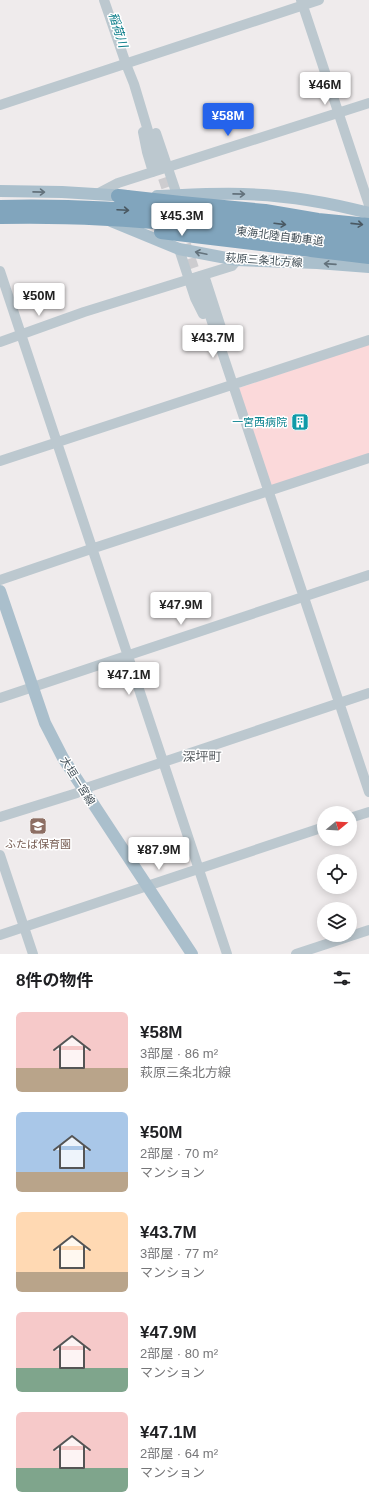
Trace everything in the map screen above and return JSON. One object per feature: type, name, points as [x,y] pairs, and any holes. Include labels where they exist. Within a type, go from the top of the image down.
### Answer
[{"type":"highway","points":[[118,196],[265,211],[318,220],[369,225]]},
{"type":"highway","name":"東海北陸自動車道","points":[[0,207],[96,208],[191,214],[281,224],[369,237]]},
{"type":"highway","name":"東海北陸自動車道","points":[[0,217],[97,219],[190,225],[369,247]]},
{"type":"highway","points":[[122,225],[171,233],[369,257]]},
{"type":"main road","points":[[0,192],[96,194],[118,196],[242,194],[285,196],[316,201],[369,213]]},
{"type":"main road","name":"萩原三条北方線","points":[[0,200],[43,204],[75,211],[122,225],[179,249],[237,260],[317,263],[369,267]]},
{"type":"main road","name":"大垣一宮線","points":[[0,591],[29,689]]},
{"type":"main road","name":"大垣一宮線","points":[[0,614],[29,689],[80,791],[144,887],[192,954]]},
{"type":"main road","name":"大垣一宮線","points":[[144,887],[184,954]]},
{"type":"street","points":[[104,0],[126,64],[131,96],[144,133],[146,152],[160,168],[177,195]]},
{"type":"street","points":[[0,105],[126,64],[302,3],[319,0]]},
{"type":"street","points":[[302,3],[368,201]]},
{"type":"street","points":[[126,64],[143,93],[160,168]]},
{"type":"street","points":[[96,194],[118,183],[160,168],[369,103]]},
{"type":"street","points":[[179,249],[197,279],[229,355],[234,385],[268,492],[369,792]]},
{"type":"street","points":[[0,342],[84,312],[197,279],[232,266],[237,260]]},
{"type":"street","points":[[0,271],[91,549],[128,655],[227,954]]},
{"type":"street","points":[[197,279],[218,352],[234,385]]},
{"type":"street","points":[[0,461],[369,340]]},
{"type":"street","points":[[0,580],[369,458]]},
{"type":"street","points":[[0,698],[369,575]]},
{"type":"street","points":[[0,817],[369,693]]},
{"type":"street","points":[[357,816],[369,812]]},
{"type":"street","points":[[0,935],[317,829]]},
{"type":"street","points":[[0,855],[33,954]]},
{"type":"street","points":[[296,954],[369,930]]},
{"type":"shaded area","name":"一宮西病院","points":[[369,344],[369,455],[270,488],[239,388]]},
{"type":"tunnel","points":[[158,164],[171,201]]},
{"type":"tunnel","points":[[181,230],[199,283]]},
{"type":"place","name":"一宮西病院","points":[[300,422]]},
{"type":"place","name":"ふたば保育園","points":[[38,826]]},
{"type":"district","name":"深坪町","points":[[202,756]]},
{"type":"water label","name":"稲荷川","points":[[118,30]]}]
